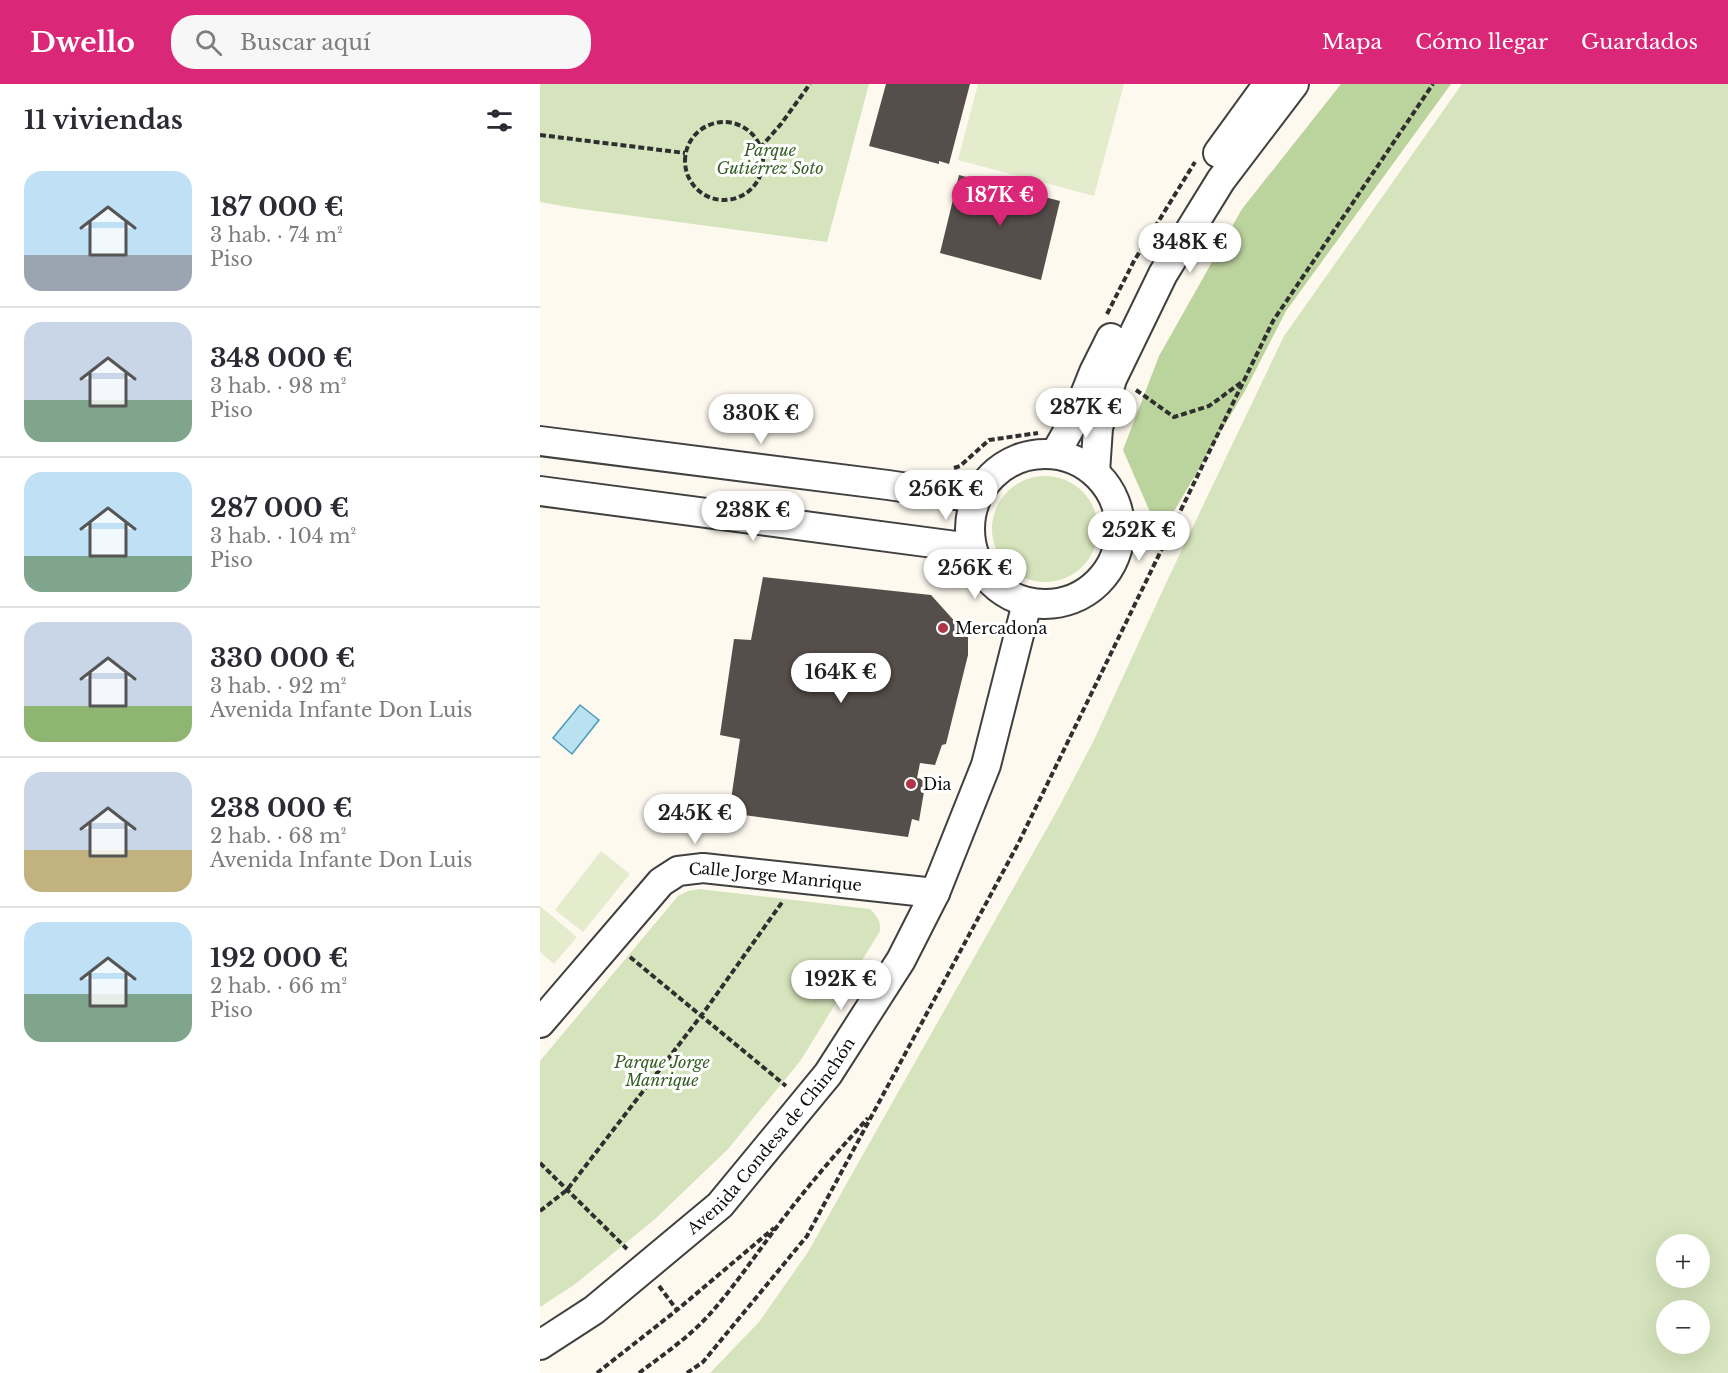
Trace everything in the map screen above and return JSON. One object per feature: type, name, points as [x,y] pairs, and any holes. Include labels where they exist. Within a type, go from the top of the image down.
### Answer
[{"type":"street","points":[[1050,443],[1095,472],[1109,489],[1118,510],[1120,532],[1117,554],[1112,564],[1091,590],[1071,601],[1050,605],[1028,603],[1008,596],[992,584],[979,567],[972,548],[969,523],[976,498],[986,482],[1000,468],[1017,459],[1035,454],[1050,443],[1076,417],[1094,372],[1146,265],[1205,170],[1268,84]]},
{"type":"street","points":[[1095,472],[1098,428],[1112,379],[1163,274],[1221,180],[1293,84]]},
{"type":"street","points":[[540,441],[976,498]]},
{"type":"street","points":[[540,491],[972,548]]},
{"type":"street","name":"Avenida Condesa de Chinchón","points":[[540,1345],[594,1310],[720,1205],[828,1074],[901,960],[936,893],[986,765],[1028,603]]},
{"type":"street","name":"Calle Jorge Manrique","points":[[540,1023],[661,882],[678,871],[703,868],[936,893]]},
{"type":"path","points":[[760,148],[810,84]]},
{"type":"path","points":[[687,1373],[703,1362],[807,1236],[1018,844],[1274,321],[1433,84]]},
{"type":"path","points":[[723,122],[737,124],[748,130],[757,141],[762,166],[758,179],[750,190],[738,197],[726,200],[715,199],[695,187],[688,177],[685,153],[690,141],[710,124],[723,122]]},
{"type":"path","points":[[540,135],[685,153]]},
{"type":"path","points":[[1107,314],[1134,261],[1200,156]]},
{"type":"path","points":[[1112,379],[1130,385],[1174,417],[1209,406],[1244,381]]},
{"type":"path","points":[[951,469],[960,466],[989,440],[1050,443]]},
{"type":"path","points":[[540,1211],[567,1190],[701,1016],[800,878]]},
{"type":"path","points":[[611,941],[805,1102]]},
{"type":"path","points":[[639,1373],[684,1339],[709,1315],[829,1161],[873,1113]]},
{"type":"path","points":[[540,1163],[646,1267]]},
{"type":"path","points":[[597,1373],[779,1224]]},
{"type":"green space","name":"Parque Gutiérrez Soto","points":[[540,84],[869,84],[827,242],[540,202]]},
{"type":"green space","points":[[978,84],[1124,84],[1094,196],[958,160]]},
{"type":"green space","points":[[1341,84],[1451,84],[1286,311],[1246,389],[1160,535],[1123,450],[1159,356],[1242,209]]},
{"type":"green space","points":[[1462,84],[1728,84],[1728,1373],[710,1373],[759,1322],[808,1252],[1059,807],[1094,740],[1284,336]]},
{"type":"green space","points":[[1045,476],[1065,480],[1083,491],[1094,509],[1098,529],[1094,549],[1083,567],[1065,578],[1045,582],[1025,578],[1007,567],[996,549],[992,529],[996,509],[1007,491],[1025,480]]},
{"type":"green space","points":[[601,851],[630,874],[583,932],[555,910]]},
{"type":"green space","name":"Parque Jorge Manrique","points":[[699,889],[870,909],[878,919],[880,931],[801,1060],[728,1149],[654,1220],[574,1285],[540,1307],[540,1061],[678,896]]},
{"type":"green space","points":[[540,906],[577,937],[554,964],[540,952]]},
{"type":"water","points":[[580,705],[599,720],[572,754],[553,738]]},
{"type":"building","points":[[886,84],[970,84],[949,164],[939,161],[939,164],[869,146]]},
{"type":"building","points":[[959,175],[1060,201],[1041,280],[940,253]]},
{"type":"building","points":[[763,577],[931,595],[968,636],[968,655],[946,744],[942,745],[935,765],[920,763],[917,778],[926,780],[919,821],[912,819],[908,837],[729,813],[740,739],[720,735],[734,639],[751,640]]},
{"type":"place","name":"Mercadona","points":[[943,628]]},
{"type":"place","name":"Dia","points":[[911,784]]}]
